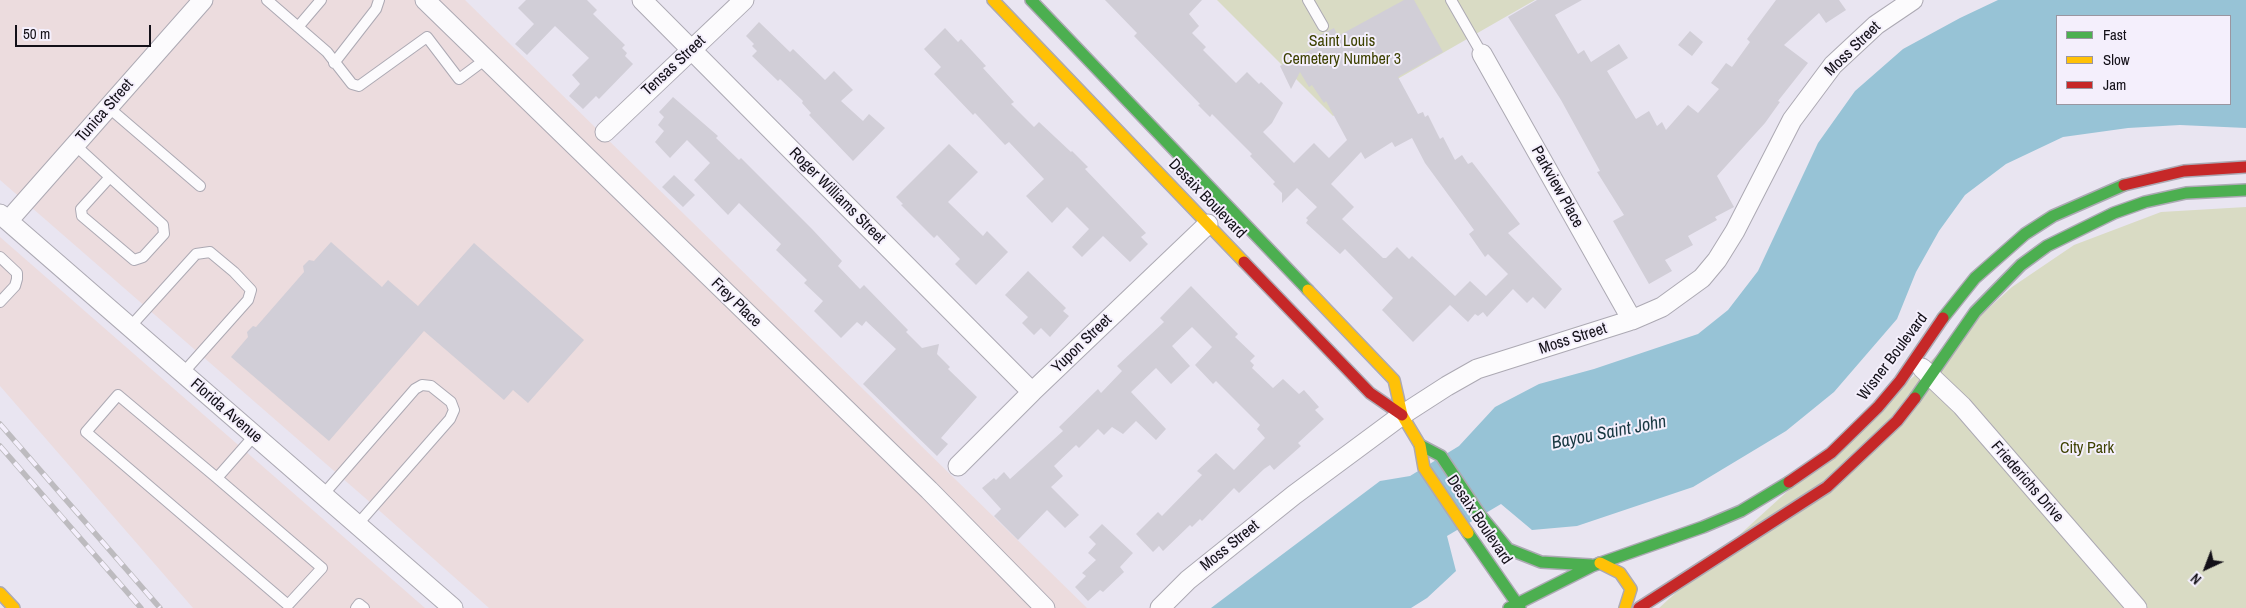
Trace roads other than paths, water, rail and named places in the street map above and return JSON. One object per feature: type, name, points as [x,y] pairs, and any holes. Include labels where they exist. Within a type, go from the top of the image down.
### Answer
[{"type":"main road","name":"Desaix Boulevard","points":[[993,0],[1394,380],[1402,415],[1420,445],[1424,468],[1465,527],[1515,607]]},
{"type":"main road","name":"Desaix Boulevard","points":[[1031,0],[1370,392],[1402,415]]},
{"type":"main road","name":"Wisner Boulevard","points":[[1515,607],[1596,564],[1703,527],[1741,511],[1831,453],[1860,426],[1894,388],[1954,303],[1975,278],[2019,239],[2053,216],[2107,191],[2147,178],[2184,171],[2246,167]]},
{"type":"main road","points":[[1639,608],[1724,552],[1777,522],[1827,487],[1897,421],[1932,376],[1975,312],[2021,265],[2047,246],[2114,212],[2145,202],[2186,193],[2246,190]]},
{"type":"main road","name":"Desaix Boulevard","points":[[1420,445],[1441,456],[1481,516],[1508,549],[1540,562],[1596,564]]},
{"type":"main road","points":[[1596,564],[1620,573],[1631,589],[1625,608]]},
{"type":"main road","points":[[0,593],[14,608]]},
{"type":"street","name":"Tunica Street","points":[[4,218],[75,145],[203,0]]},
{"type":"street","name":"Frey Place","points":[[425,0],[929,490],[1045,608]]},
{"type":"street","name":"Roger Williams Street","points":[[642,0],[1032,392]]},
{"type":"street","name":"Tensas Street","points":[[605,132],[744,0]]},
{"type":"street","name":"Moss Street","points":[[1160,608],[1188,580],[1294,495],[1402,415],[1446,386],[1477,369],[1632,320],[1662,307],[1702,278],[1717,260],[1735,230],[1792,120],[1832,65],[1876,25],[1913,0]]},
{"type":"street","name":"Parkview Place","points":[[1482,54],[1632,320]]},
{"type":"street","name":"Yupon Street","points":[[958,466],[1032,392],[1218,215]]},
{"type":"street","name":"Florida Avenue","points":[[4,218],[453,608]]},
{"type":"street","name":"Friederichs Drive","points":[[1914,361],[1962,406],[2137,608]]},
{"type":"lane","points":[[267,0],[327,52],[348,81],[359,86],[427,37],[459,79],[486,59]]},
{"type":"lane","points":[[298,27],[322,0]]},
{"type":"lane","points":[[334,62],[376,9],[379,0]]},
{"type":"lane","points":[[1308,0],[1323,26]]},
{"type":"lane","points":[[1451,0],[1482,54]]},
{"type":"lane","points":[[108,108],[200,186]]},
{"type":"lane","points":[[75,145],[164,225],[164,234],[143,258],[134,260],[82,216],[81,210],[110,177]]},
{"type":"lane","points":[[130,327],[196,254],[210,252],[234,272],[250,290],[248,300],[183,373]]},
{"type":"lane","points":[[0,257],[17,273],[15,286],[0,302]]},
{"type":"lane","points":[[322,496],[415,389],[422,385],[431,386],[451,402],[454,410],[450,419],[357,526]]},
{"type":"lane","points":[[118,395],[217,478],[322,568],[288,605],[86,432],[118,395]]},
{"type":"lane","points":[[217,478],[254,436]]},
{"type":"lane","points":[[356,608],[360,604],[364,608]]},
{"type":"water","name":"Bayou Saint John","points":[[1998,0],[2246,0],[2246,128],[2180,125],[2128,128],[2063,137],[2006,164],[1965,195],[1939,231],[1916,272],[1897,319],[1834,392],[1786,431],[1693,487],[1577,526],[1532,530],[1501,504],[1447,536],[1456,571],[1427,598],[1411,608],[1211,608],[1380,481],[1410,476],[1459,446],[1495,407],[1539,384],[1594,369],[1698,334],[1728,310],[1758,271],[1818,143],[1855,91],[1903,49]]},
{"type":"railway","points":[[0,424],[160,608]]},
{"type":"railway","points":[[0,446],[141,608]]},
{"type":"park label","name":"Saint Louis Cemetery Number 3","points":[[1342,51]]},
{"type":"park label","name":"City Park","points":[[2087,449]]}]
